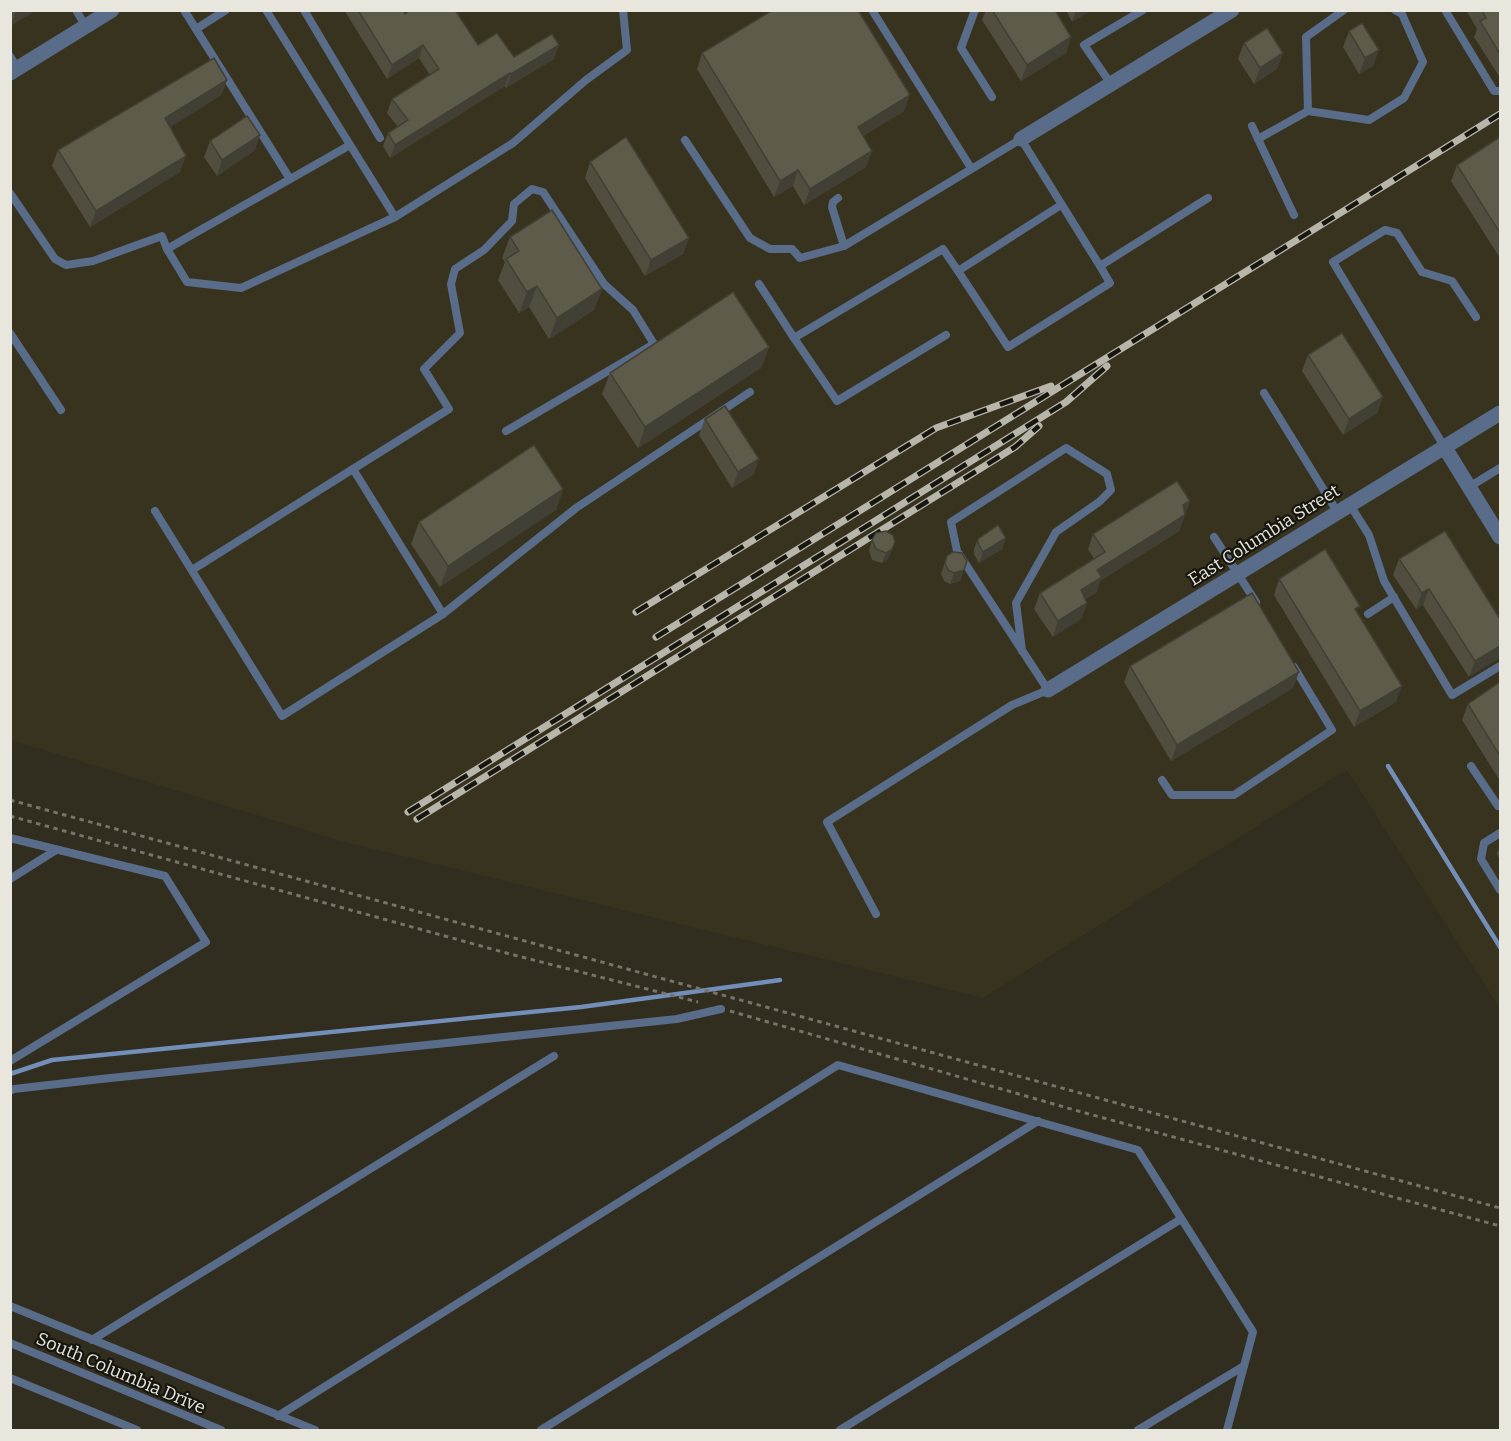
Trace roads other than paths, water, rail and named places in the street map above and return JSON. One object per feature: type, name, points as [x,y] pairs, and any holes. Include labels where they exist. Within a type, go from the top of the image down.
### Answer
[{"type":"street","points":[[13,66],[87,27],[112,10]]},
{"type":"street","points":[[1021,138],[1232,10]]},
{"type":"street","name":"East Columbia Street","points":[[1048,690],[1500,413]]},
{"type":"street","points":[[1445,448],[1500,537]]},
{"type":"lane","points":[[76,10],[87,27]]},
{"type":"lane","points":[[184,10],[290,179]]},
{"type":"lane","points":[[196,29],[226,10]]},
{"type":"lane","points":[[266,10],[395,218]]},
{"type":"lane","points":[[304,10],[380,138]]},
{"type":"lane","points":[[10,193],[56,260],[66,265],[93,261],[162,236],[167,249],[187,282],[241,288],[395,218],[513,142],[586,80],[627,50],[623,10]]},
{"type":"lane","points":[[872,10],[971,168]]},
{"type":"lane","points":[[975,10],[961,48],[992,97]]},
{"type":"lane","points":[[1111,84],[1084,45],[1143,10]]},
{"type":"lane","points":[[1308,111],[1306,37],[1344,10]]},
{"type":"lane","points":[[1258,139],[1308,111],[1369,120],[1404,98],[1423,62],[1402,14],[1395,10]]},
{"type":"lane","points":[[1445,10],[1494,91],[1500,92]]},
{"type":"lane","points":[[1252,126],[1294,215]]},
{"type":"lane","points":[[684,140],[750,238],[770,249],[792,249],[800,258],[844,246],[1021,138],[1110,283],[1008,347],[943,249],[794,338]]},
{"type":"lane","points":[[167,249],[350,145]]},
{"type":"lane","points":[[192,570],[449,409],[424,369],[431,359],[460,333],[451,284],[455,269],[484,250],[512,221],[514,204],[532,189],[543,192],[604,284],[633,310],[654,344],[506,431]]},
{"type":"lane","points":[[838,198],[833,202],[832,207],[844,246]]},
{"type":"lane","points":[[1100,266],[1208,198]]},
{"type":"lane","points":[[958,272],[1061,205]]},
{"type":"lane","points":[[1445,448],[1333,262],[1385,230],[1397,233],[1422,272],[1452,281],[1476,317]]},
{"type":"lane","points":[[759,284],[837,401],[946,335]]},
{"type":"lane","points":[[10,333],[61,410]]},
{"type":"lane","points":[[155,511],[282,716],[443,614],[576,508],[750,393]]},
{"type":"lane","points":[[1264,393],[1344,509],[1369,535],[1384,581],[1452,695],[1500,666]]},
{"type":"lane","points":[[876,914],[827,822],[1012,705],[1048,690],[1022,651],[957,551],[951,522],[1066,448],[1107,474],[1111,490],[1099,502],[1056,532],[1016,603],[1022,651]]},
{"type":"lane","points":[[1470,487],[1500,468]]},
{"type":"lane","points":[[353,470],[443,614]]},
{"type":"lane","points":[[1214,537],[1262,613]]},
{"type":"lane","points":[[1368,614],[1394,597]]},
{"type":"lane","points":[[1162,780],[1172,795],[1234,795],[1332,730],[1291,661]]},
{"type":"lane","points":[[1471,766],[1497,806],[1500,804]]},
{"type":"lane","points":[[1500,833],[1485,843],[1481,859],[1500,890]]},
{"type":"lane","points":[[10,838],[165,876],[206,942],[10,1061]]},
{"type":"lane","points":[[10,879],[57,850]]},
{"type":"lane","points":[[10,1091],[101,1079],[677,1019],[722,1009]]},
{"type":"lane","points":[[92,1340],[554,1056]]},
{"type":"lane","points":[[278,1416],[838,1065],[1138,1150],[1253,1332],[1227,1431]]},
{"type":"lane","points":[[541,1431],[1038,1121]]},
{"type":"lane","points":[[840,1431],[1181,1219]]},
{"type":"lane","points":[[10,1306],[315,1431]]},
{"type":"lane","name":"South Columbia Drive","points":[[10,1343],[221,1431]]},
{"type":"lane","points":[[1137,1431],[1244,1366]]},
{"type":"lane","points":[[10,1378],[138,1431]]},
{"type":"waterway","points":[[1388,766],[1500,947]]},
{"type":"waterway","points":[[10,1074],[52,1060],[581,1007],[780,980]]},
{"type":"railway","points":[[656,637],[1500,114]]},
{"type":"railway","points":[[408,812],[1066,402],[1107,366]]},
{"type":"railway","points":[[636,612],[936,428],[1051,386]]},
{"type":"railway","points":[[417,819],[1015,447],[1039,426]]}]
